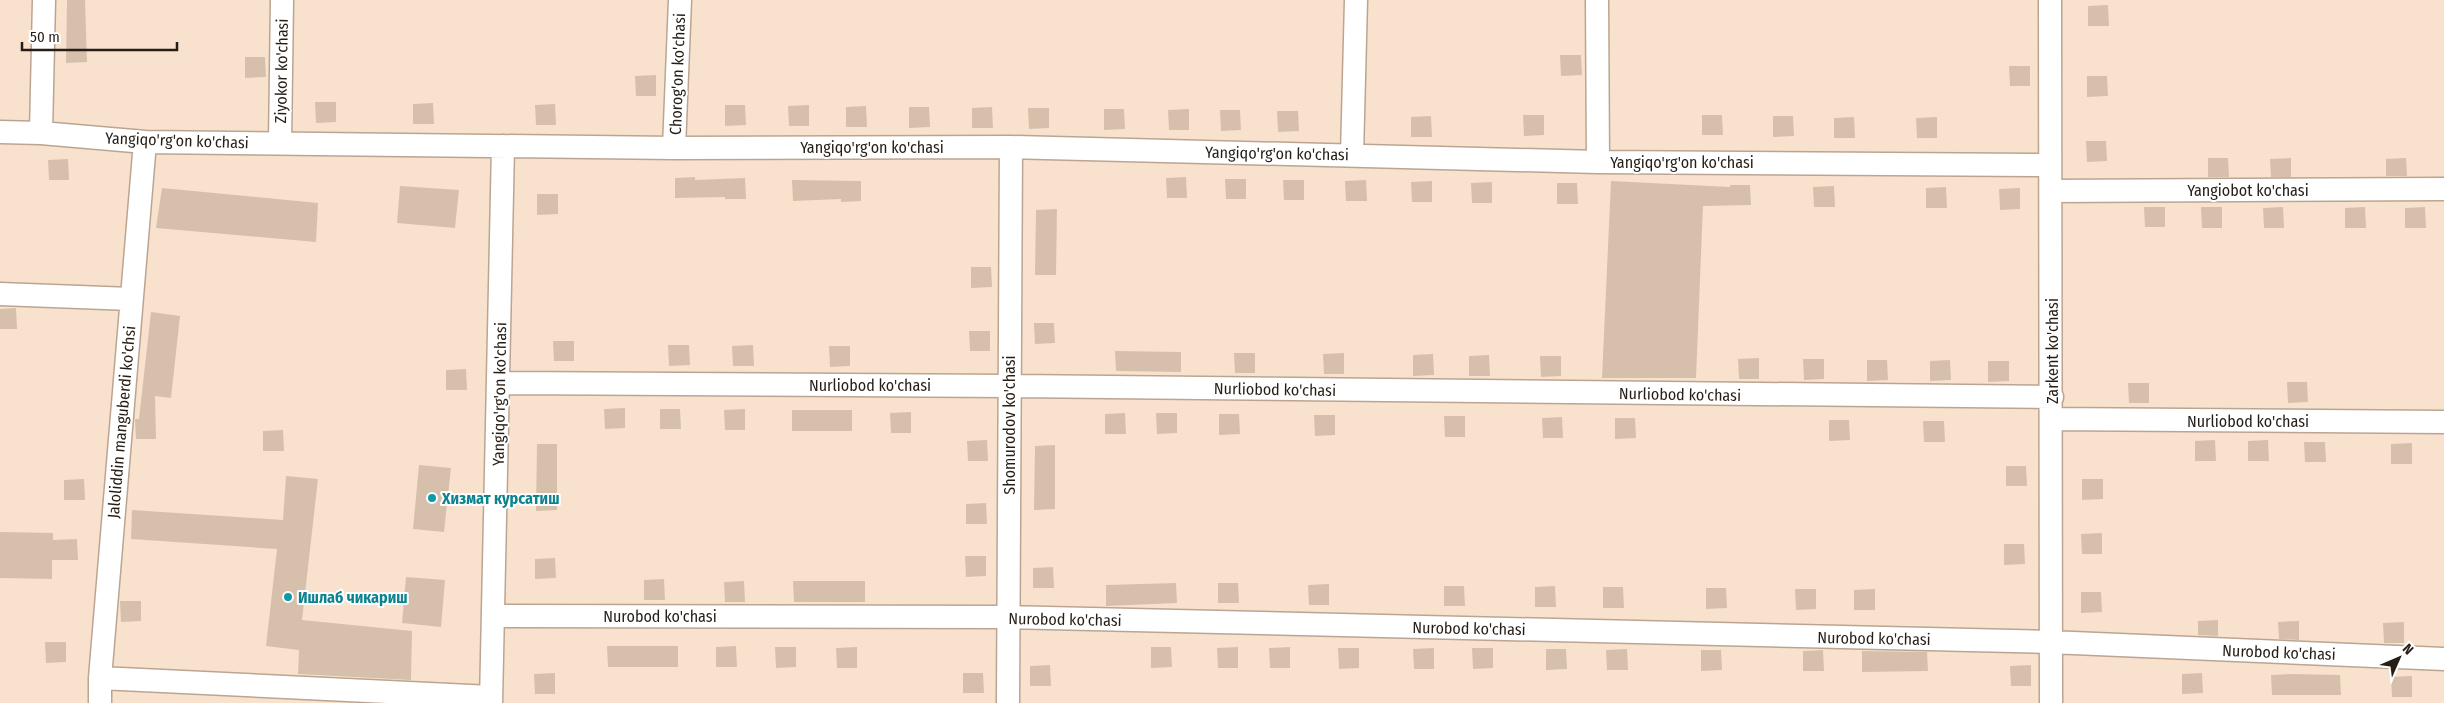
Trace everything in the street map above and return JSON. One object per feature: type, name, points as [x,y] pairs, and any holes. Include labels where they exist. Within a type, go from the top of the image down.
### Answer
[{"type":"street","points":[[41,132],[44,0]]},
{"type":"street","name":"Ziyokor ko'chasi","points":[[280,143],[282,0]]},
{"type":"street","name":"Chorog'on ko'chasi","points":[[674,148],[680,0]]},
{"type":"street","points":[[1352,155],[1356,0]]},
{"type":"street","points":[[1597,0],[1598,162]]},
{"type":"street","name":"Zarkent ko'chasi","points":[[2050,0],[2051,703]]},
{"type":"street","name":"Yangiqo'rg'on ko'chasi","points":[[0,132],[41,132],[145,142],[674,148],[1011,147],[1598,162],[2050,165]]},
{"type":"street","name":"Jaloliddin manguberdi ko'chsi","points":[[100,703],[100,678],[145,142]]},
{"type":"street","name":"Yangiqo'rg'on ko'chasi","points":[[491,700],[503,146]]},
{"type":"street","name":"Shomurodov ko'chasi","points":[[1008,703],[1011,147]]},
{"type":"street","name":"Yangiobot ko'chasi","points":[[2051,191],[2444,189]]},
{"type":"street","points":[[0,294],[131,299]]},
{"type":"street","name":"Nurliobod ko'chasi","points":[[499,383],[1009,386],[2052,408],[2444,422]]},
{"type":"street","name":"Nurobod ko'chasi","points":[[494,616],[1009,617],[2050,642],[2444,659]]},
{"type":"street","points":[[100,678],[491,700]]},
{"type":"building","points":[[67,0],[85,0],[87,62],[66,63]]},
{"type":"building","points":[[2108,5],[2109,26],[2088,26],[2088,6]]},
{"type":"building","points":[[1560,55],[1581,55],[1582,75],[1561,76]]},
{"type":"building","points":[[245,57],[265,57],[266,77],[245,78]]},
{"type":"building","points":[[2009,66],[2030,66],[2030,86],[2010,86]]},
{"type":"building","points":[[656,75],[656,96],[636,96],[635,76]]},
{"type":"building","points":[[2087,76],[2107,76],[2108,96],[2087,97]]},
{"type":"building","points":[[315,102],[336,102],[336,122],[316,123]]},
{"type":"building","points":[[433,103],[434,124],[413,124],[413,104]]},
{"type":"building","points":[[555,104],[556,125],[536,125],[535,105]]},
{"type":"building","points":[[725,105],[745,105],[746,125],[725,126]]},
{"type":"building","points":[[809,105],[809,126],[789,126],[788,106]]},
{"type":"building","points":[[866,106],[867,127],[846,127],[846,107]]},
{"type":"building","points":[[909,107],[929,107],[930,127],[909,128]]},
{"type":"building","points":[[992,107],[993,128],[972,128],[972,108]]},
{"type":"building","points":[[1028,108],[1049,108],[1049,128],[1029,129]]},
{"type":"building","points":[[1104,109],[1124,109],[1125,129],[1104,130]]},
{"type":"building","points":[[1189,109],[1189,130],[1169,130],[1168,110]]},
{"type":"building","points":[[1220,110],[1240,110],[1241,130],[1221,131]]},
{"type":"building","points":[[1277,111],[1298,111],[1299,131],[1278,132]]},
{"type":"building","points":[[1523,115],[1544,115],[1544,135],[1524,136]]},
{"type":"building","points":[[1702,115],[1722,115],[1723,135],[1702,135]]},
{"type":"building","points":[[1431,116],[1432,137],[1411,137],[1411,117]]},
{"type":"building","points":[[1773,116],[1793,116],[1794,136],[1773,137]]},
{"type":"building","points":[[1854,117],[1855,138],[1834,138],[1834,118]]},
{"type":"building","points":[[1937,117],[1937,138],[1917,138],[1916,118]]},
{"type":"building","points":[[2086,141],[2106,141],[2107,161],[2087,162]]},
{"type":"building","points":[[2208,158],[2228,158],[2229,177],[2208,177]]},
{"type":"building","points":[[2291,158],[2291,177],[2271,177],[2270,159]]},
{"type":"building","points":[[2406,158],[2407,176],[2386,176],[2386,159]]},
{"type":"building","points":[[68,159],[69,180],[49,180],[48,160]]},
{"type":"building","points":[[695,177],[695,180],[745,178],[746,199],[725,199],[725,197],[675,198],[675,178]]},
{"type":"building","points":[[1186,177],[1187,198],[1167,198],[1166,178]]},
{"type":"building","points":[[1225,179],[1246,179],[1246,199],[1226,199]]},
{"type":"building","points":[[792,180],[861,181],[861,201],[841,202],[841,199],[793,201]]},
{"type":"building","points":[[1283,180],[1304,180],[1304,200],[1284,200]]},
{"type":"building","points":[[1366,180],[1367,201],[1346,201],[1345,181]]},
{"type":"building","points":[[1432,181],[1432,202],[1412,202],[1411,182]]},
{"type":"building","points":[[1611,181],[1730,187],[1730,185],[1750,185],[1751,205],[1703,206],[1696,378],[1602,378]]},
{"type":"building","points":[[1492,182],[1492,203],[1472,203],[1471,183]]},
{"type":"building","points":[[1557,183],[1577,183],[1578,204],[1557,204]]},
{"type":"building","points":[[400,186],[459,190],[455,228],[397,223]]},
{"type":"building","points":[[1834,186],[1835,207],[1814,207],[1813,187]]},
{"type":"building","points":[[1946,187],[1947,208],[1926,208],[1926,188]]},
{"type":"building","points":[[162,188],[318,203],[316,242],[156,228]]},
{"type":"building","points":[[2020,188],[2020,209],[2000,210],[1999,189]]},
{"type":"building","points":[[537,194],[558,194],[558,214],[537,215]]},
{"type":"building","points":[[2144,207],[2165,207],[2165,227],[2145,227]]},
{"type":"building","points":[[2201,207],[2222,207],[2222,228],[2202,228]]},
{"type":"building","points":[[2283,207],[2284,228],[2264,228],[2263,208]]},
{"type":"building","points":[[2365,207],[2366,228],[2345,228],[2345,208]]},
{"type":"building","points":[[2425,207],[2426,228],[2405,228],[2405,208]]},
{"type":"building","points":[[1057,209],[1056,275],[1035,275],[1036,210]]},
{"type":"building","points":[[971,267],[991,267],[992,287],[971,288]]},
{"type":"building","points":[[16,308],[17,329],[0,329],[0,309]]},
{"type":"building","points":[[151,312],[180,316],[171,398],[155,396],[156,439],[136,439],[135,419],[139,419]]},
{"type":"building","points":[[1034,323],[1054,323],[1055,343],[1035,344]]},
{"type":"building","points":[[969,331],[990,331],[990,351],[970,351]]},
{"type":"building","points":[[553,341],[574,341],[574,361],[554,361]]},
{"type":"building","points":[[668,345],[689,345],[690,365],[669,366]]},
{"type":"building","points":[[753,345],[754,366],[733,366],[732,346]]},
{"type":"building","points":[[829,346],[850,346],[850,366],[830,367]]},
{"type":"building","points":[[1115,351],[1181,352],[1181,372],[1116,371]]},
{"type":"building","points":[[1234,353],[1255,353],[1255,373],[1235,373]]},
{"type":"building","points":[[1344,353],[1344,374],[1324,374],[1323,354]]},
{"type":"building","points":[[1433,354],[1434,375],[1413,376],[1413,355]]},
{"type":"building","points":[[1489,355],[1490,376],[1469,376],[1469,356]]},
{"type":"building","points":[[1540,356],[1561,356],[1561,376],[1541,377]]},
{"type":"building","points":[[1759,358],[1759,379],[1739,379],[1738,359]]},
{"type":"building","points":[[1803,359],[1824,359],[1824,379],[1804,380]]},
{"type":"building","points":[[1867,360],[1887,360],[1888,380],[1867,381]]},
{"type":"building","points":[[1950,360],[1951,380],[1930,381],[1930,361]]},
{"type":"building","points":[[1988,361],[2009,361],[2009,381],[1988,382]]},
{"type":"building","points":[[466,369],[467,390],[446,390],[446,370]]},
{"type":"building","points":[[2287,382],[2307,382],[2308,402],[2288,403]]},
{"type":"building","points":[[2128,383],[2149,383],[2149,403],[2129,403]]},
{"type":"building","points":[[625,408],[625,428],[605,429],[604,409]]},
{"type":"building","points":[[660,409],[680,409],[681,429],[660,429]]},
{"type":"building","points":[[745,409],[745,430],[725,430],[724,410]]},
{"type":"building","points":[[792,410],[852,410],[852,431],[792,431]]},
{"type":"building","points":[[911,412],[911,433],[891,433],[890,413]]},
{"type":"building","points":[[1125,413],[1126,434],[1105,434],[1105,414]]},
{"type":"building","points":[[1156,413],[1177,413],[1177,433],[1157,434]]},
{"type":"building","points":[[1219,414],[1239,414],[1240,434],[1219,435]]},
{"type":"building","points":[[1314,415],[1335,415],[1335,435],[1315,436]]},
{"type":"building","points":[[1444,416],[1465,416],[1465,437],[1445,437]]},
{"type":"building","points":[[1562,417],[1563,438],[1543,438],[1542,418]]},
{"type":"building","points":[[1615,418],[1635,418],[1636,438],[1615,439]]},
{"type":"building","points":[[1829,420],[1849,420],[1850,440],[1829,441]]},
{"type":"building","points":[[1923,421],[1944,421],[1945,442],[1924,442]]},
{"type":"building","points":[[283,430],[284,451],[263,451],[263,431]]},
{"type":"building","points":[[987,440],[988,461],[968,461],[967,441]]},
{"type":"building","points":[[2215,440],[2216,461],[2195,461],[2195,441]]},
{"type":"building","points":[[2268,440],[2269,461],[2248,461],[2248,441]]},
{"type":"building","points":[[2304,442],[2325,442],[2326,462],[2305,462]]},
{"type":"building","points":[[2412,443],[2412,464],[2391,464],[2391,444]]},
{"type":"building","points":[[537,444],[557,444],[557,510],[536,511]]},
{"type":"building","points":[[1055,445],[1055,509],[1034,510],[1035,446]]},
{"type":"building","name":"Хизмат курсатиш","points":[[419,465],[451,468],[444,532],[413,529]]},
{"type":"building","points":[[2006,466],[2026,466],[2027,486],[2006,486]]},
{"type":"building","name":"Ишлаб чикариш","points":[[286,476],[318,479],[302,620],[412,631],[411,680],[298,674],[299,650],[266,646],[277,549],[131,539],[132,510],[283,520]]},
{"type":"building","points":[[84,479],[85,500],[64,500],[64,480]]},
{"type":"building","points":[[2082,479],[2103,479],[2103,499],[2082,500]]},
{"type":"building","points":[[986,503],[987,524],[966,524],[966,504]]},
{"type":"building","points":[[0,532],[53,533],[53,540],[77,539],[78,560],[52,560],[52,579],[0,578]]},
{"type":"building","points":[[2102,533],[2102,554],[2082,554],[2081,534]]},
{"type":"building","points":[[2004,544],[2024,544],[2025,564],[2004,565]]},
{"type":"building","points":[[965,556],[986,556],[986,576],[966,577]]},
{"type":"building","points":[[555,558],[556,578],[535,579],[535,559]]},
{"type":"building","points":[[1053,567],[1054,588],[1033,588],[1033,568]]},
{"type":"building","points":[[406,577],[445,580],[441,627],[402,623]]},
{"type":"building","points":[[664,579],[665,600],[644,600],[644,580]]},
{"type":"building","points":[[744,581],[745,602],[725,602],[724,582]]},
{"type":"building","points":[[793,581],[865,581],[865,602],[794,602]]},
{"type":"building","points":[[1176,583],[1177,603],[1106,606],[1106,585]]},
{"type":"building","points":[[1218,583],[1238,583],[1239,603],[1218,603]]},
{"type":"building","points":[[1329,584],[1329,605],[1309,605],[1308,585]]},
{"type":"building","points":[[1444,586],[1464,586],[1465,606],[1444,606]]},
{"type":"building","points":[[1555,586],[1556,607],[1535,607],[1535,587]]},
{"type":"building","points":[[1603,587],[1623,587],[1624,608],[1603,608]]},
{"type":"building","points":[[1706,588],[1726,588],[1727,608],[1706,609]]},
{"type":"building","points":[[1795,589],[1816,589],[1816,609],[1796,610]]},
{"type":"building","points":[[1875,589],[1875,610],[1854,610],[1854,590]]},
{"type":"building","points":[[2081,592],[2101,592],[2102,612],[2081,613]]},
{"type":"building","points":[[120,601],[141,601],[141,621],[121,622]]},
{"type":"building","points":[[2218,620],[2218,636],[2198,635],[2198,621]]},
{"type":"building","points":[[2299,621],[2299,640],[2279,639],[2278,622]]},
{"type":"building","points":[[2404,622],[2404,643],[2384,643],[2383,623]]},
{"type":"building","points":[[45,642],[66,642],[66,662],[46,663]]},
{"type":"building","points":[[607,646],[678,646],[678,667],[608,667]]},
{"type":"building","points":[[736,646],[737,667],[716,667],[716,647]]},
{"type":"building","points":[[775,647],[796,647],[796,667],[776,668]]},
{"type":"building","points":[[857,647],[857,668],[837,668],[836,648]]},
{"type":"building","points":[[1151,647],[1171,647],[1172,667],[1151,668]]},
{"type":"building","points":[[1238,647],[1238,668],[1218,668],[1217,648]]},
{"type":"building","points":[[1290,647],[1290,668],[1270,668],[1269,648]]},
{"type":"building","points":[[1338,648],[1359,648],[1359,668],[1339,669]]},
{"type":"building","points":[[1434,648],[1434,669],[1414,669],[1413,649]]},
{"type":"building","points":[[1472,648],[1493,648],[1493,668],[1473,669]]},
{"type":"building","points":[[1546,649],[1566,649],[1567,669],[1546,670]]},
{"type":"building","points":[[1627,649],[1628,670],[1607,670],[1606,650]]},
{"type":"building","points":[[1701,650],[1721,650],[1722,670],[1701,671]]},
{"type":"building","points":[[1823,650],[1824,671],[1803,671],[1803,651]]},
{"type":"building","points":[[1862,651],[1927,652],[1928,671],[1862,672]]},
{"type":"building","points":[[1050,665],[1051,686],[1030,686],[1030,666]]},
{"type":"building","points":[[2031,665],[2031,686],[2011,686],[2010,666]]},
{"type":"building","points":[[555,673],[555,694],[535,694],[534,674]]},
{"type":"building","points":[[963,673],[983,673],[984,693],[963,693]]},
{"type":"building","points":[[2202,673],[2203,693],[2182,694],[2182,674]]},
{"type":"building","points":[[2271,675],[2340,675],[2341,695],[2272,695]]},
{"type":"building","points":[[2412,676],[2412,697],[2392,697],[2391,677]]},
{"type":"place","name":"Хизмат курсатиш","points":[[432,498]]},
{"type":"place","name":"Ишлаб чикариш","points":[[288,597]]}]
